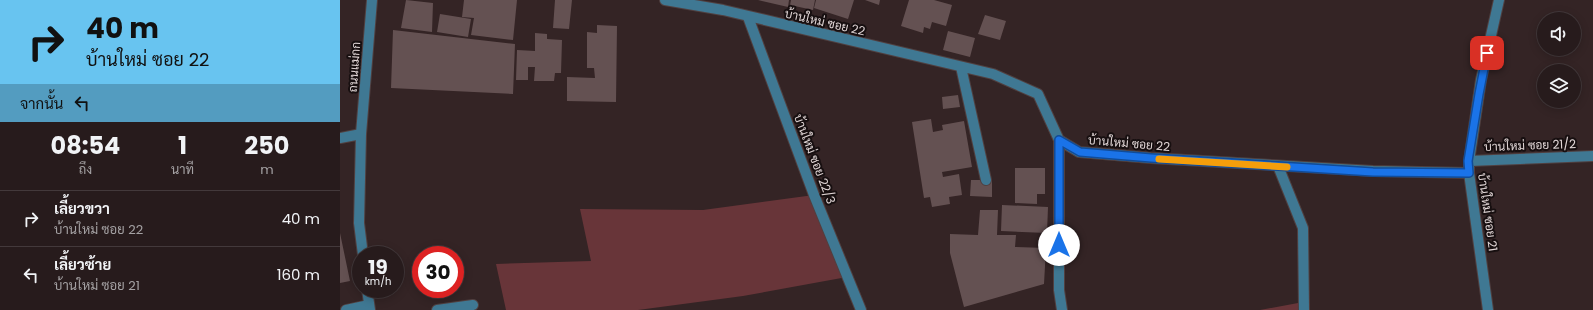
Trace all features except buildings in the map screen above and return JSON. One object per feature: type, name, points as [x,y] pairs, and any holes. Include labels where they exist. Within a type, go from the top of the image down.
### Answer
[{"type":"street","name":"ถนนแม่กก","points":[[362,246],[359,223],[362,134],[372,0]]},
{"type":"street","name":"บ้านใหม่ ซอย 22","points":[[665,0],[723,10],[993,74],[1038,94],[1059,140],[1080,152],[1373,172],[1469,173]]},
{"type":"street","name":"บ้านใหม่ ซอย 21","points":[[1488,310],[1468,161],[1481,80],[1499,0]]},
{"type":"street","name":"บ้านใหม่ ซอย 22/3","points":[[748,17],[814,195],[861,310]]},
{"type":"street","points":[[961,67],[986,180]]},
{"type":"street","points":[[340,138],[362,134]]},
{"type":"street","points":[[1059,140],[1059,290],[1062,310]]},
{"type":"street","name":"บ้านใหม่ ซอย 21/2","points":[[1468,161],[1593,156]]},
{"type":"street","points":[[1278,166],[1303,228],[1304,310]]},
{"type":"street","points":[[437,310],[473,304]]},
{"type":"street","points":[[346,310],[370,307]]},
{"type":"shaded area","points":[[814,195],[847,277],[743,296],[638,310],[506,310],[496,264],[591,261],[580,209],[703,210]]},
{"type":"shaded area","points":[[1298,303],[1298,310],[1260,310]]},
{"type":"slow traffic","points":[[1159,159],[1287,167]]},
{"type":"route","points":[[1059,245],[1059,140],[1080,152],[1151,158],[1373,172],[1469,173],[1468,161],[1481,80],[1487,53]]}]
